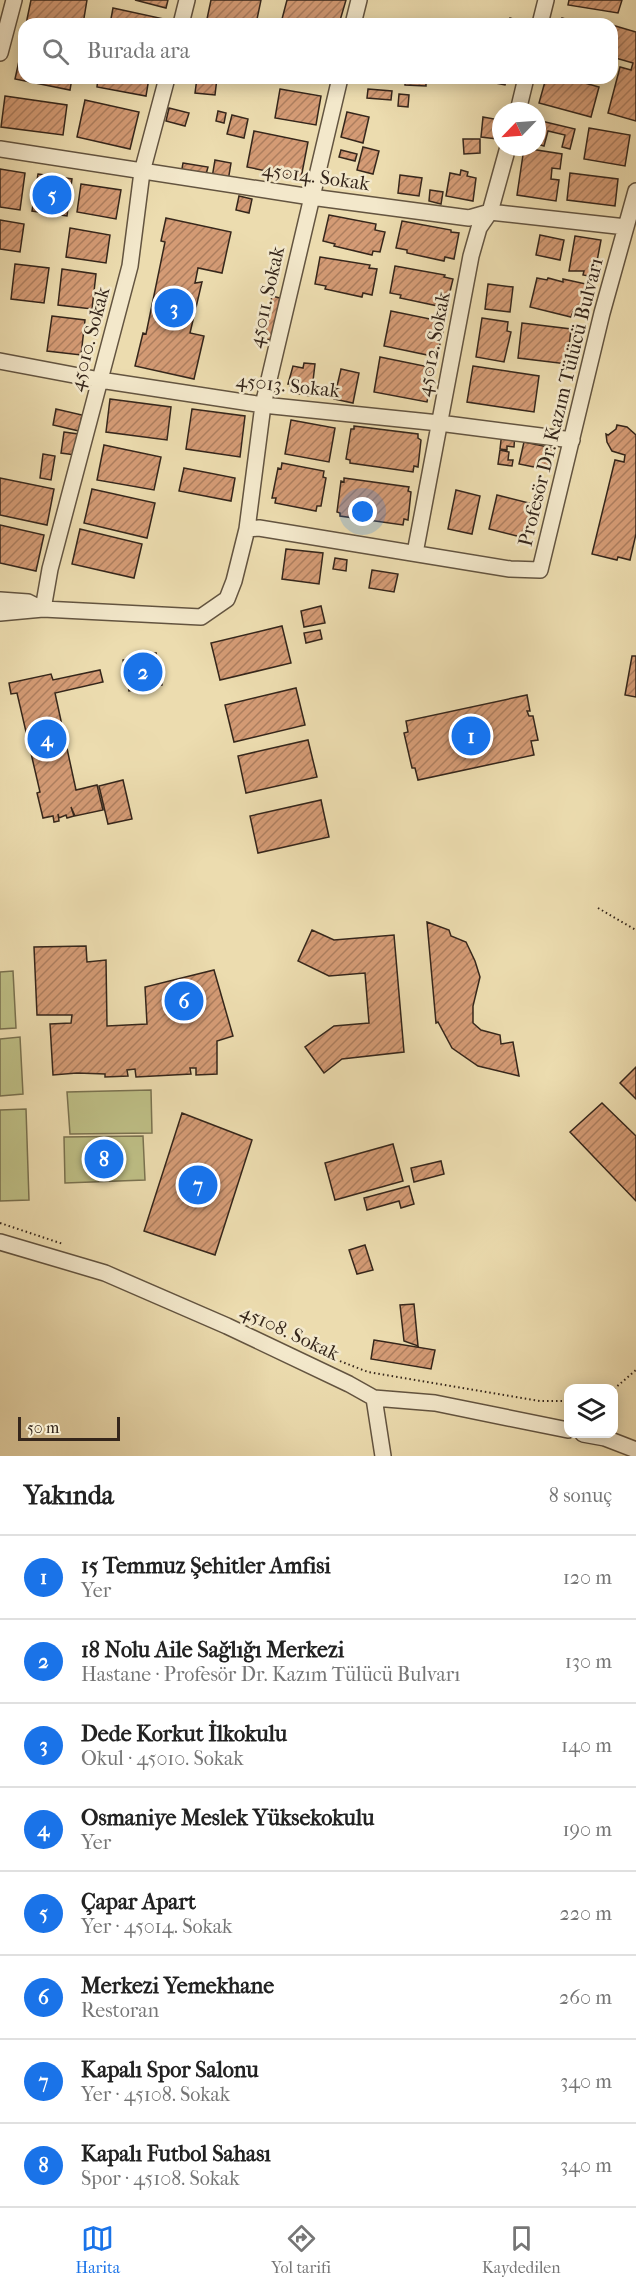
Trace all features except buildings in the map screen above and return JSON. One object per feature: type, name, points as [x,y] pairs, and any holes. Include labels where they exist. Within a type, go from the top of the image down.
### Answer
[{"type":"street","points":[[0,53],[14,0]]},
{"type":"street","points":[[182,18],[187,0]]},
{"type":"street","points":[[354,18],[358,0]]},
{"type":"street","points":[[542,18],[546,0]]},
{"type":"street","name":"45010. Sokak","points":[[43,609],[50,569],[130,266],[142,172],[165,84]]},
{"type":"street","name":"45011. Sokak","points":[[247,529],[263,405],[339,84]]},
{"type":"street","points":[[520,102],[525,84]]},
{"type":"street","name":"45014. Sokak","points":[[0,149],[311,197],[469,218],[490,212],[626,227]]},
{"type":"street","name":"45012. Sokak","points":[[415,553],[471,256],[478,228],[490,212],[506,156]]},
{"type":"street","name":"Profesör Dr. Kazım Tülücü Bulvarı","points":[[247,529],[269,530],[510,569],[540,570],[602,313],[636,191]]},
{"type":"street","name":"45013. Sokak","points":[[0,361],[100,380],[263,405],[439,423],[572,440]]},
{"type":"street","points":[[0,613],[43,609],[201,617],[227,599],[247,529]]},
{"type":"street","points":[[0,600],[28,602],[43,609]]},
{"type":"street","name":"45108. Sokak","points":[[0,1242],[105,1273],[166,1298],[374,1398],[435,1403],[564,1429]]},
{"type":"street","points":[[374,1398],[383,1456]]},
{"type":"street","points":[[605,1438],[636,1450]]},
{"type":"path","points":[[598,908],[636,930]]},
{"type":"path","points":[[0,1223],[64,1245]]},
{"type":"path","points":[[247,1319],[277,1333]]},
{"type":"path","points":[[315,1351],[368,1372],[540,1401],[564,1401]]},
{"type":"path","points":[[618,1386],[636,1370]]},
{"type":"green space","points":[[13,971],[16,1028],[0,1029],[0,972]]},
{"type":"green space","points":[[20,1037],[23,1094],[0,1096],[0,1039]]},
{"type":"green space","points":[[151,1090],[152,1133],[70,1134],[67,1092]]},
{"type":"green space","points":[[26,1109],[29,1200],[0,1201],[0,1110]]},
{"type":"green space","points":[[143,1136],[145,1180],[65,1183],[64,1137]]},
{"type":"place","name":"Çapar Apart","points":[[52,195]]},
{"type":"place","name":"Dede Korkut İlkokulu","points":[[174,308]]},
{"type":"place","name":"18 Nolu Aile Sağlığı Merkezi","points":[[143,672]]},
{"type":"place","name":"15 Temmuz Şehitler Amfisi","points":[[471,736]]},
{"type":"place","name":"Osmaniye Meslek Yüksekokulu","points":[[47,739]]},
{"type":"place","name":"Merkezi Yemekhane","points":[[184,1001]]},
{"type":"place","name":"Kapalı Futbol Sahası","points":[[104,1159]]},
{"type":"place","name":"Kapalı Spor Salonu","points":[[198,1185]]}]
